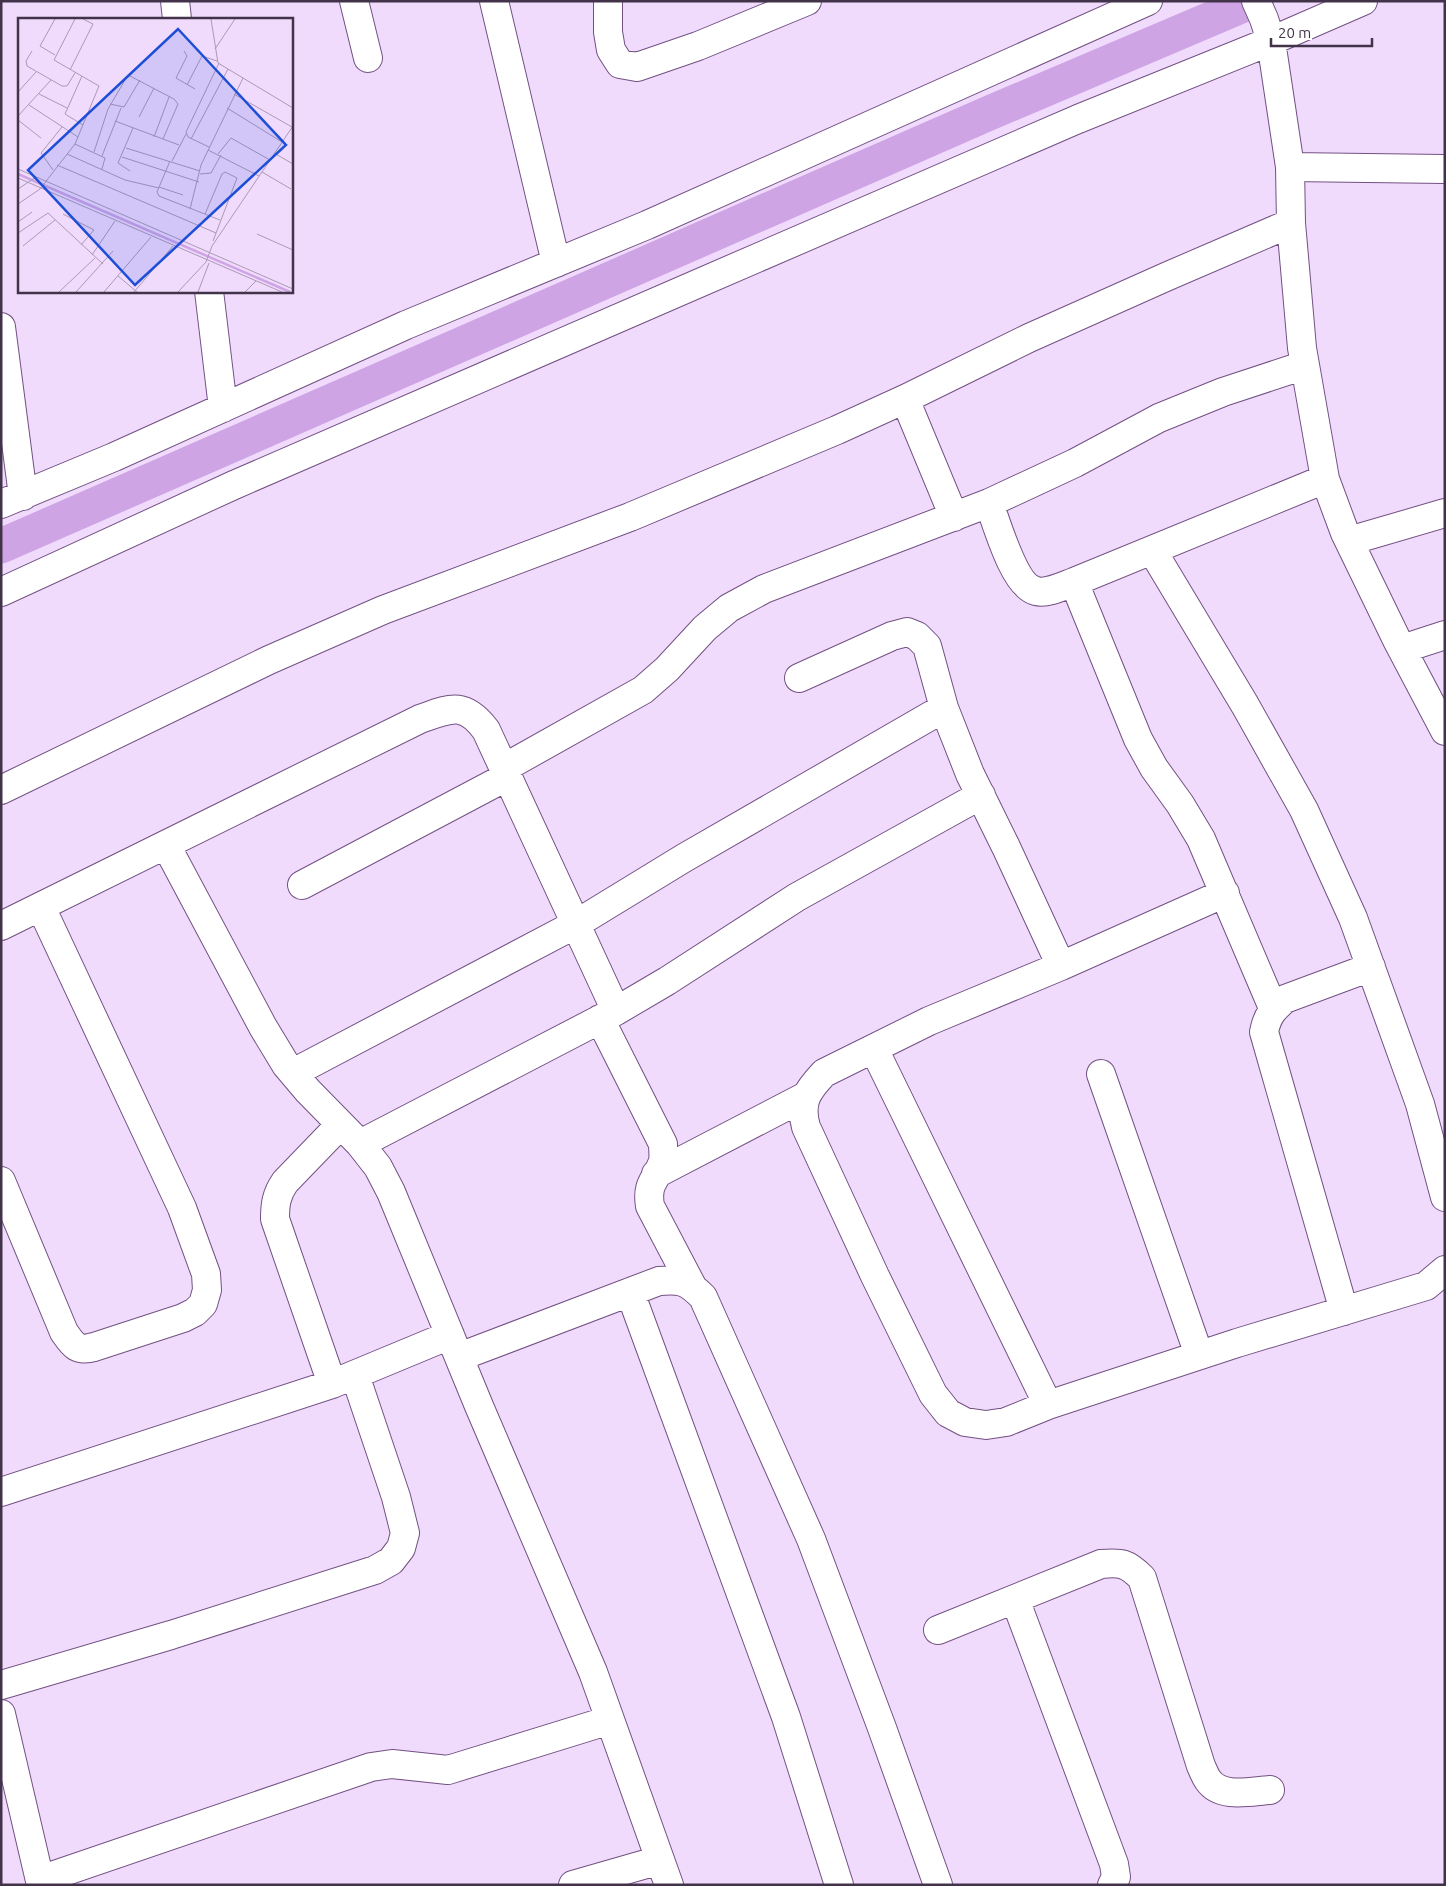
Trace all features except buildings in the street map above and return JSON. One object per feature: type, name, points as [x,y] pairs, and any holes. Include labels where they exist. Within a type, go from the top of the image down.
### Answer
[{"type":"street","points":[[175,1],[177,18]]},
{"type":"street","points":[[354,1],[368,58]]},
{"type":"street","points":[[494,1],[556,263]]},
{"type":"street","points":[[608,1],[608,32],[611,50],[620,64],[637,67],[698,46],[807,1]]},
{"type":"street","points":[[1,327],[12,500],[223,408],[406,325],[647,225],[1148,1]]},
{"type":"street","points":[[1,592],[234,485],[1078,119],[1264,21],[1351,4]]},
{"type":"street","points":[[1264,21],[1290,167],[1291,223],[1305,365],[1325,479],[1349,541],[1445,731]]},
{"type":"street","points":[[1290,167],[1445,170]]},
{"type":"street","points":[[1,790],[268,660],[383,610],[630,518],[905,399],[1038,334],[1291,223]]},
{"type":"street","points":[[209,292],[223,408]]},
{"type":"street","points":[[302,885],[506,772],[643,690],[667,669],[705,628],[730,608],[764,589],[989,503],[1075,463],[1159,418],[1223,392],[1305,365]]},
{"type":"street","points":[[905,399],[954,517]]},
{"type":"street","points":[[989,503],[1011,563],[1023,584],[1036,592],[1051,590],[1074,582],[1325,479]]},
{"type":"street","points":[[1349,541],[1445,513]]},
{"type":"street","points":[[1152,550],[1245,705],[1304,810],[1353,918],[1420,1104],[1445,1197]]},
{"type":"street","points":[[1074,582],[1138,739],[1154,768],[1180,804],[1201,839],[1274,1008]]},
{"type":"street","points":[[799,678],[892,636],[907,632],[917,636],[926,646],[944,708],[970,774],[1061,966]]},
{"type":"street","points":[[1402,649],[1445,635]]},
{"type":"street","points":[[293,1073],[576,924],[684,858],[944,708]]},
{"type":"street","points":[[1,926],[420,719],[448,710],[464,710],[476,716],[486,730],[576,924],[608,1015],[663,1144],[663,1159],[648,1194],[650,1206],[692,1286],[703,1297],[811,1538],[938,1885]]},
{"type":"street","points":[[360,1144],[608,1015],[667,981],[797,897],[981,795]]},
{"type":"street","points":[[166,845],[263,1027],[293,1073],[360,1144],[378,1167],[391,1192],[593,1672],[664,1872],[573,1885]]},
{"type":"street","points":[[1225,893],[1061,966],[929,1021],[824,1074],[811,1087],[806,1096],[802,1113],[806,1127],[875,1276],[933,1394],[948,1414],[965,1422],[986,1425],[1006,1422],[1048,1405],[1199,1355],[1426,1286],[1445,1270]]},
{"type":"street","points":[[1,1181],[64,1332],[72,1344],[80,1349],[94,1348],[183,1318],[195,1312],[203,1304],[207,1290],[206,1274],[182,1208],[41,907]]},
{"type":"street","points":[[1344,1311],[1264,1032],[1267,1019],[1274,1008],[1285,999],[1371,967]]},
{"type":"street","points":[[874,1049],[1048,1405]]},
{"type":"street","points":[[1101,1074],[1199,1355]]},
{"type":"street","points":[[656,1174],[806,1096]]},
{"type":"street","points":[[1,1685],[171,1635],[375,1570],[391,1561],[401,1548],[405,1533],[396,1497],[275,1220],[275,1202],[279,1190],[340,1124]]},
{"type":"street","points":[[1,1492],[344,1380],[630,1292],[659,1281],[678,1279],[692,1286]]},
{"type":"street","points":[[630,1292],[786,1717],[840,1885]]},
{"type":"street","points":[[938,1630],[1101,1564],[1118,1562],[1131,1567],[1142,1578],[1201,1766],[1209,1781],[1219,1789],[1232,1792],[1270,1790]]},
{"type":"street","points":[[1015,1599],[1114,1864],[1116,1877],[1112,1885]]},
{"type":"street","points":[[1,1714],[6,1757],[40,1882],[371,1767],[392,1764],[448,1770],[610,1720]]},
{"type":"waterway","points":[[1,546],[987,114],[1253,1]]}]
